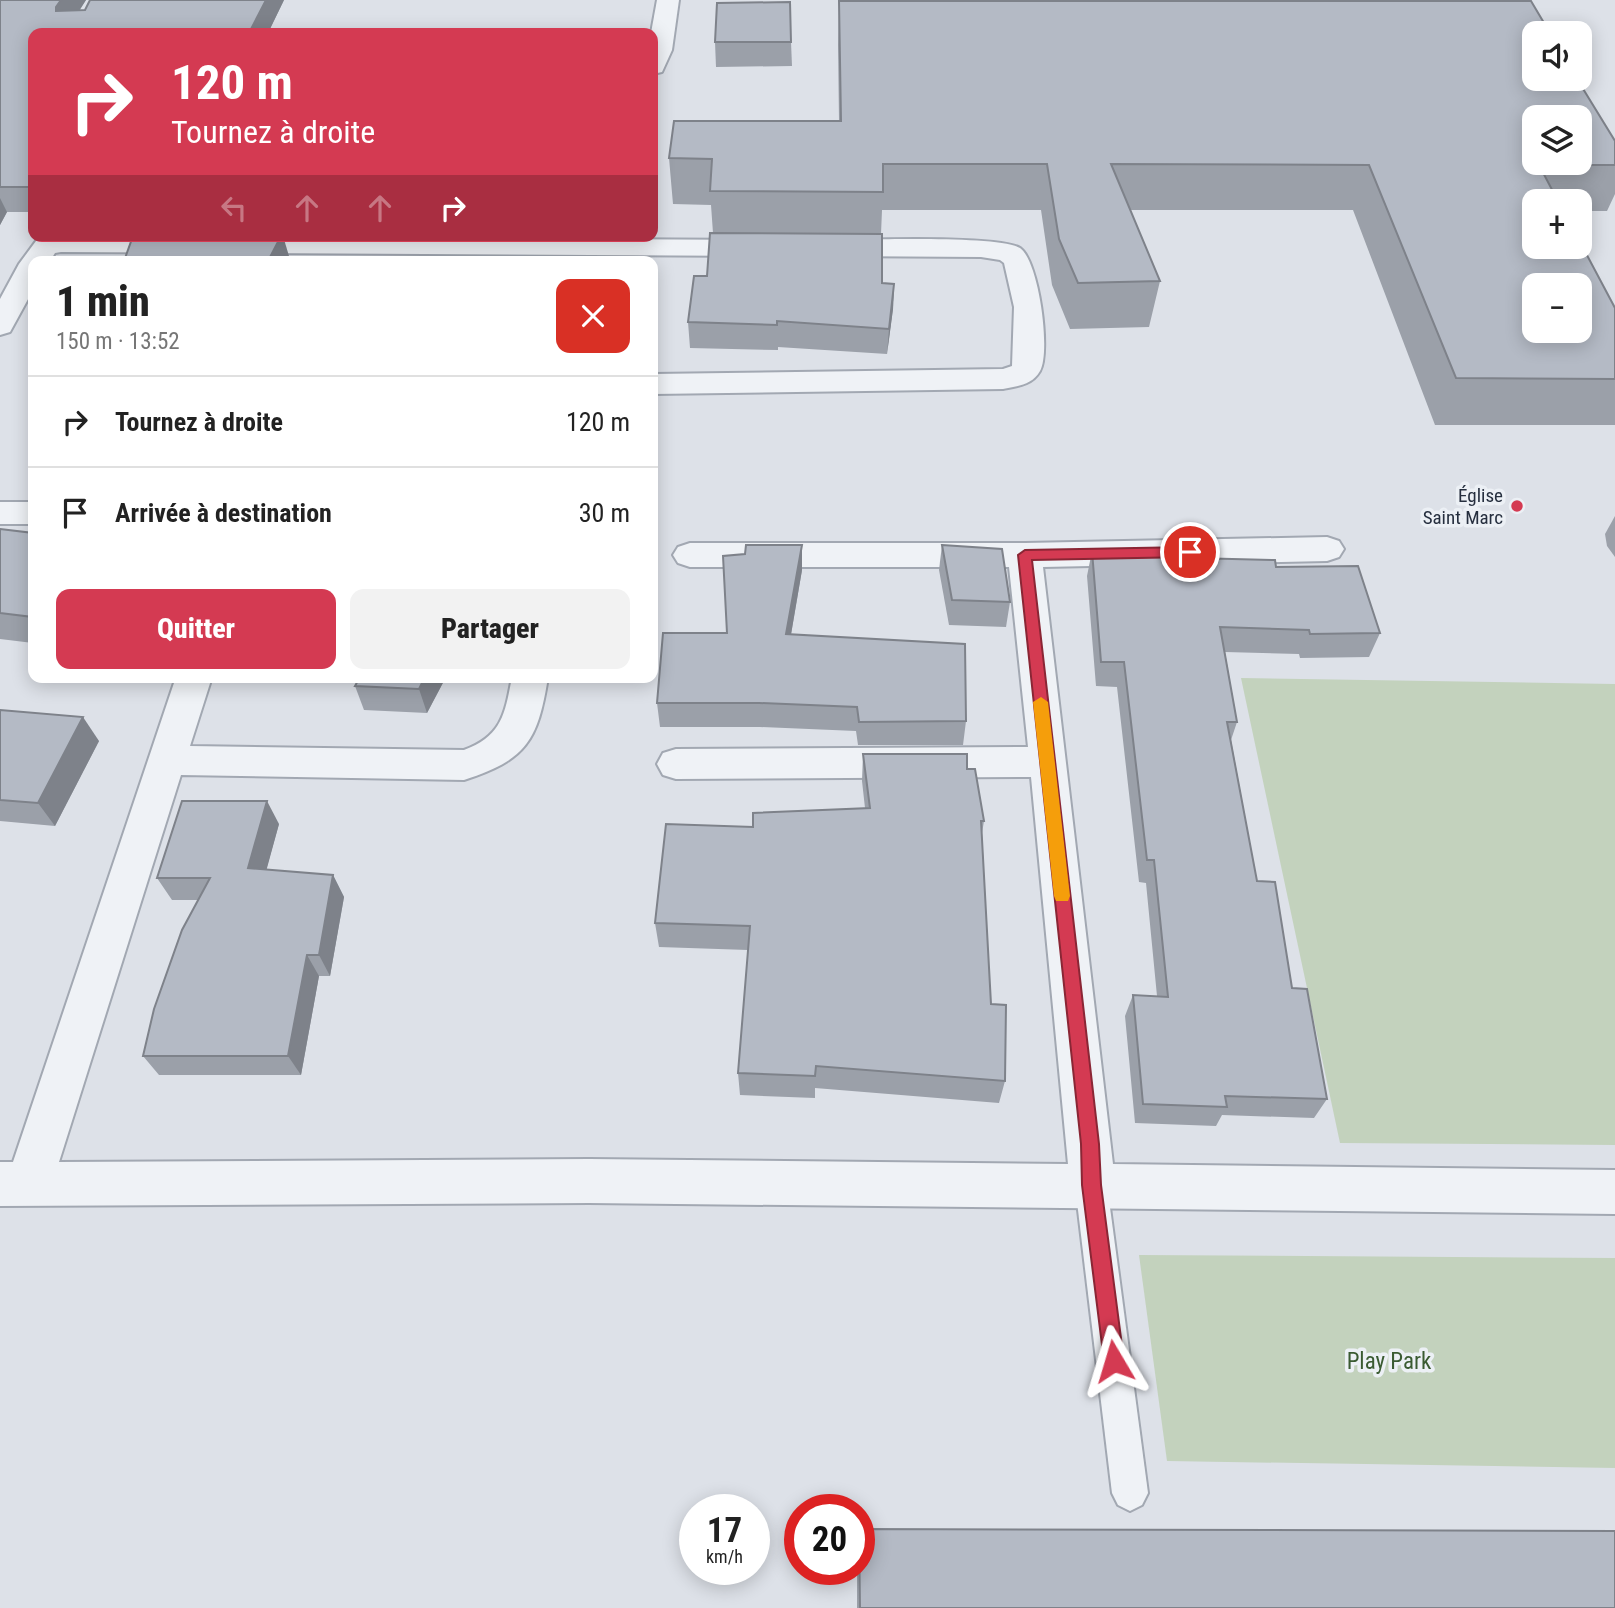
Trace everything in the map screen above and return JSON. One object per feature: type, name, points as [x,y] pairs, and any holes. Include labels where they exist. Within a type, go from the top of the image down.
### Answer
[{"type":"street","points":[[658,55],[668,0]]},
{"type":"street","points":[[39,256],[46,247],[61,244],[345,253],[596,254],[794,248],[981,249],[1009,253],[1017,261],[1028,307],[1027,368],[1019,376],[1003,379],[658,384]]},
{"type":"street","points":[[0,326],[28,273]]},
{"type":"street","points":[[0,513],[28,513]]},
{"type":"street","points":[[690,555],[1025,555],[1328,549]]},
{"type":"street","points":[[1025,555],[1090,1144],[1091,1185]]},
{"type":"street","points":[[192,683],[14,1184],[603,1181],[1615,1192]]},
{"type":"street","points":[[166,760],[464,765],[489,758],[506,747],[522,716],[529,683]]},
{"type":"street","points":[[676,764],[1047,762]]},
{"type":"lane","points":[[1091,1185],[1130,1493]]},
{"type":"green space","points":[[1241,678],[1615,684],[1615,1145],[1340,1143]]},
{"type":"green space","name":"Play Park","points":[[1139,1255],[1615,1258],[1615,1468],[1167,1461]]},
{"type":"building","points":[[0,0],[61,0],[56,11],[85,10],[90,0],[266,0],[252,28],[28,28],[28,187],[0,187]]},
{"type":"building","points":[[839,1],[1531,1],[1543,21],[1522,21],[1522,91],[1584,91],[1615,141],[1615,165],[1592,165],[1592,105],[1522,105],[1522,175],[1544,175],[1552,189],[1522,189],[1522,259],[1589,259],[1615,308],[1615,379],[1456,378],[1369,165],[1111,164],[1160,281],[1078,283],[1059,239],[1047,164],[883,164],[883,192],[710,191],[712,159],[669,158],[674,121],[841,121]]},
{"type":"building","points":[[790,2],[791,42],[715,42],[717,3]]},
{"type":"building","points":[[710,233],[882,234],[882,283],[894,284],[889,329],[777,321],[777,325],[688,322],[694,276],[707,276]]},
{"type":"building","points":[[131,242],[278,242],[271,256],[126,256]]},
{"type":"building","points":[[0,529],[28,532],[28,616],[0,613]]},
{"type":"building","points":[[746,545],[802,545],[786,634],[965,644],[966,721],[859,722],[857,707],[657,703],[663,633],[727,633],[723,556],[745,554]]},
{"type":"building","points":[[942,545],[1002,549],[1010,602],[952,600]]},
{"type":"building","points":[[1092,551],[1275,560],[1276,567],[1358,566],[1380,633],[1310,634],[1309,630],[1220,627],[1237,722],[1227,722],[1257,881],[1275,882],[1292,988],[1307,989],[1327,1099],[1225,1096],[1227,1107],[1143,1104],[1133,995],[1168,997],[1154,860],[1147,860],[1124,662],[1101,662]]},
{"type":"building","points":[[357,683],[422,683],[419,689],[355,686]]},
{"type":"building","points":[[0,710],[83,717],[38,803],[0,800]]},
{"type":"building","points":[[863,754],[967,754],[967,769],[975,769],[984,821],[981,821],[991,1004],[1006,1005],[1005,1081],[816,1066],[815,1076],[738,1073],[750,926],[655,923],[666,824],[753,827],[753,813],[870,808]]},
{"type":"building","points":[[182,801],[267,801],[248,868],[333,875],[319,955],[307,955],[288,1056],[143,1056],[154,1009],[182,930],[210,878],[157,878]]},
{"type":"building","points":[[875,1529],[1615,1531],[1615,1608],[860,1608],[860,1585],[875,1585]]},
{"type":"slow traffic","points":[[1041,702],[1062,896]]},
{"type":"place","name":"Église Saint Marc","points":[[1517,506]]},
{"type":"route","points":[[1114,1361],[1091,1185],[1090,1144],[1025,555],[1190,552]]}]
